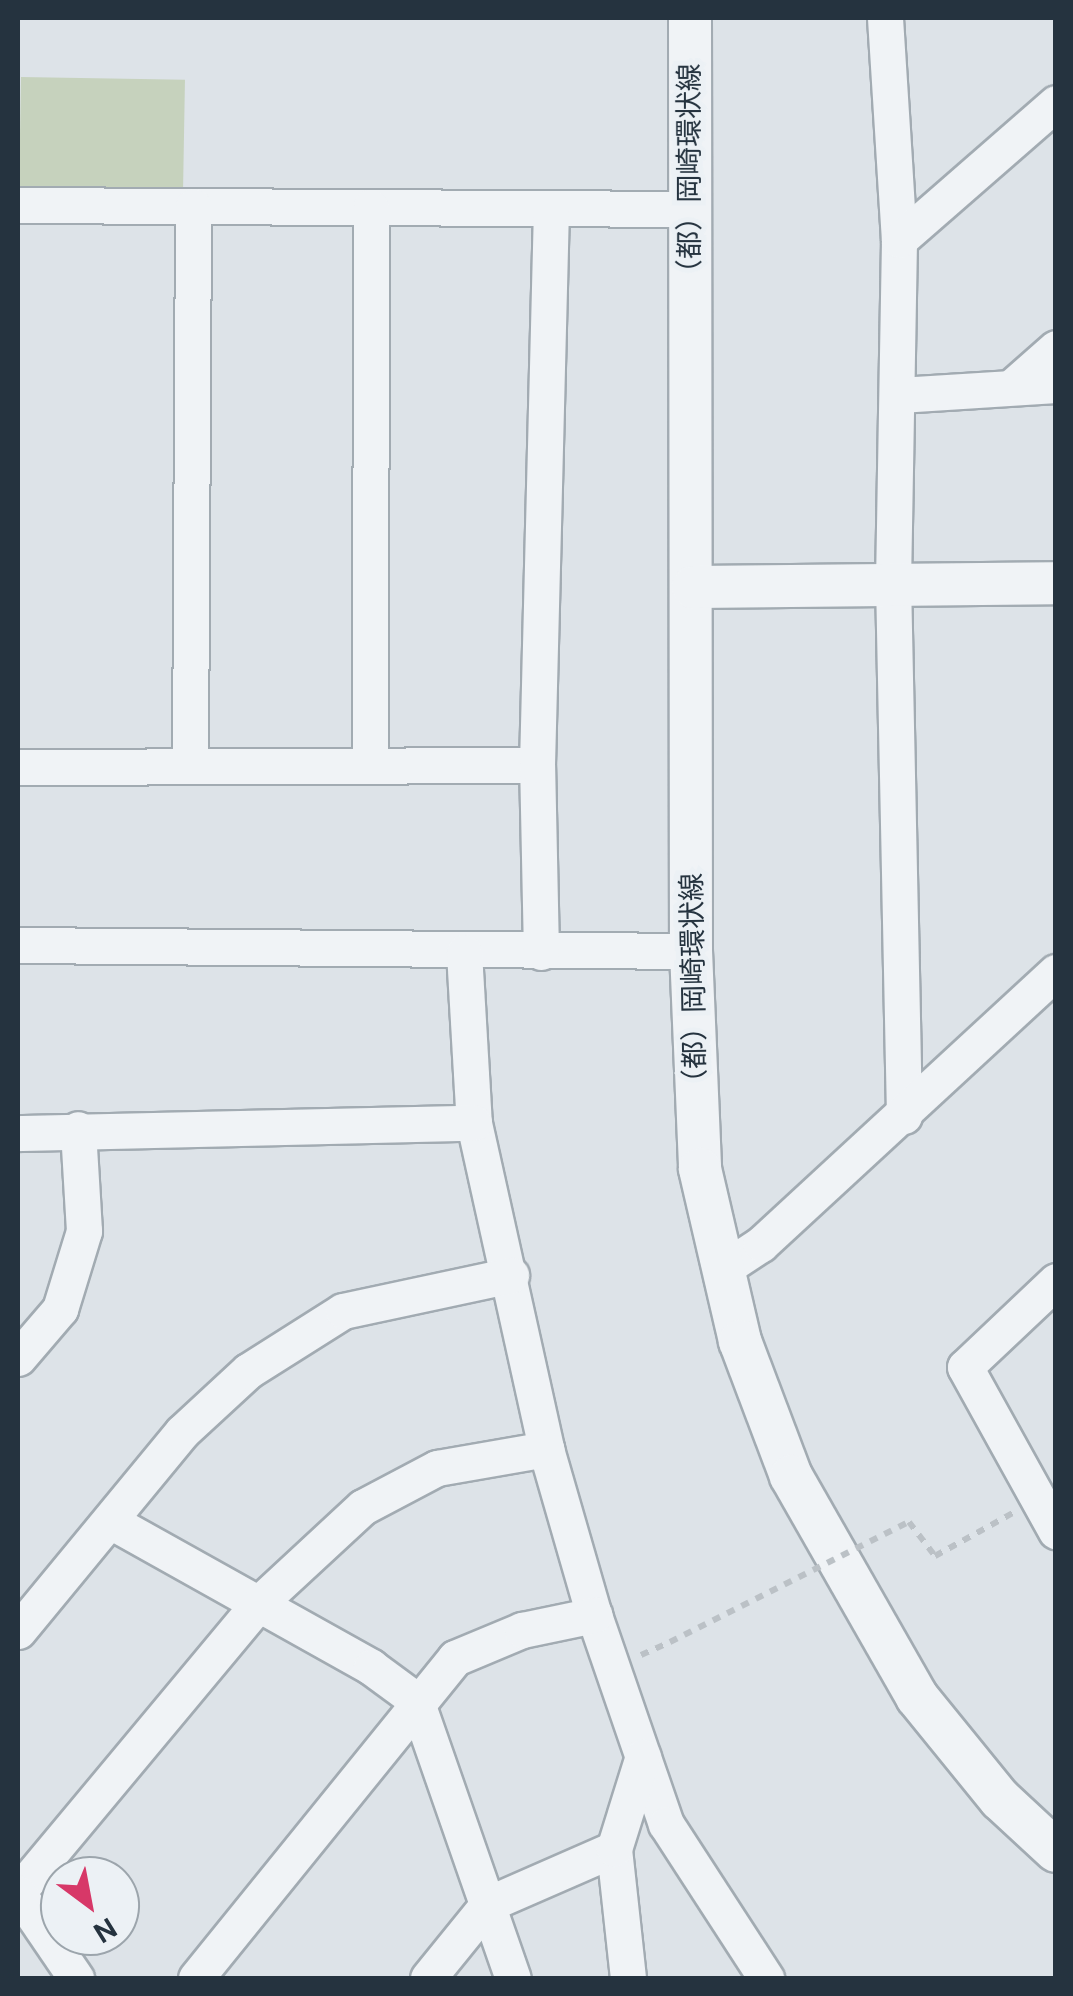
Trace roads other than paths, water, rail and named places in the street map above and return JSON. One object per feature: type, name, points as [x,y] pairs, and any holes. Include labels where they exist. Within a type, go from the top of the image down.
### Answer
[{"type":"street","name":"（都）岡崎環状線","points":[[690,18],[691,952],[700,1169],[740,1342],[791,1476],[849,1585],[917,1698],[1000,1799],[1056,1851]]},
{"type":"street","points":[[884,18],[898,240],[893,581],[904,1116]]},
{"type":"street","points":[[898,240],[1056,103]]},
{"type":"street","points":[[18,205],[690,208]]},
{"type":"street","points":[[190,765],[193,206]]},
{"type":"street","points":[[370,763],[371,207]]},
{"type":"street","points":[[541,952],[537,765],[550,208]]},
{"type":"street","points":[[1014,385],[1056,348]]},
{"type":"street","points":[[898,396],[1056,385]]},
{"type":"street","points":[[693,587],[893,581],[1056,582]]},
{"type":"street","points":[[18,767],[537,765]]},
{"type":"street","points":[[18,945],[691,952]]},
{"type":"street","points":[[464,952],[474,1123],[546,1450],[594,1615],[666,1824],[766,1978]]},
{"type":"street","points":[[723,1268],[761,1244],[1056,972]]},
{"type":"street","points":[[18,1133],[474,1123]]},
{"type":"street","points":[[18,1358],[60,1309],[84,1231],[78,1130]]},
{"type":"street","points":[[18,1631],[112,1522],[182,1432],[248,1371],[343,1311],[510,1275]]},
{"type":"street","points":[[1048,1516],[965,1367],[1056,1280]]},
{"type":"street","points":[[76,1978],[18,1892],[257,1605],[364,1507],[437,1468],[546,1450]]},
{"type":"street","points":[[112,1522],[371,1667],[416,1700],[514,1978]]},
{"type":"street","points":[[196,1978],[416,1700],[455,1658],[522,1630],[594,1615]]},
{"type":"street","points":[[628,1978],[614,1850],[643,1756]]},
{"type":"street","points":[[428,1978],[488,1904],[614,1850]]}]
